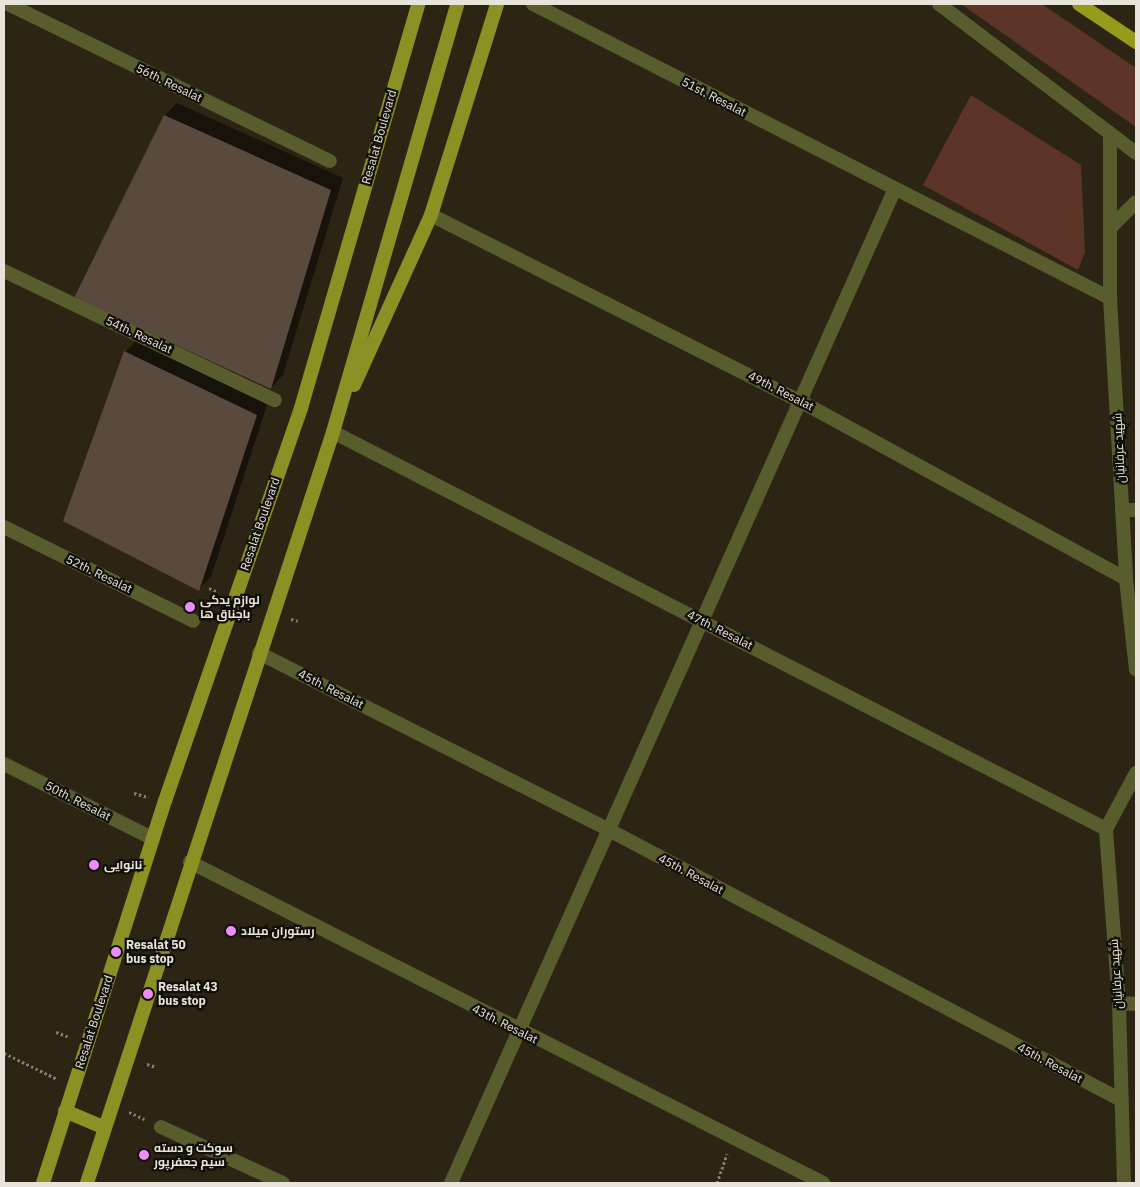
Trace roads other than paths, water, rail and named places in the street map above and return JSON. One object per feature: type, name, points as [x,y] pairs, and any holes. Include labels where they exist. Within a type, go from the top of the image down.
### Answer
[{"type":"highway","points":[[1080,4],[1136,42]]},
{"type":"main road","name":"Resalat Boulevard","points":[[43,1183],[152,838],[301,408],[418,4]]},
{"type":"main road","points":[[87,1183],[190,862],[333,432],[457,4]]},
{"type":"main road","points":[[333,432],[431,215],[498,4]]},
{"type":"main road","points":[[65,1111],[105,1128]]},
{"type":"street","name":"56th. Resalat","points":[[8,4],[330,162]]},
{"type":"street","name":"51st. Resalat","points":[[533,4],[894,191],[1110,298]]},
{"type":"street","points":[[939,4],[1136,153]]},
{"type":"street","name":"شهید عرفانیان","points":[[1110,135],[1112,226],[1110,298],[1129,510],[1126,579],[1136,669]]},
{"type":"street","points":[[451,1183],[894,191]]},
{"type":"street","points":[[1112,226],[1136,202]]},
{"type":"street","name":"49th. Resalat","points":[[431,215],[800,400],[1126,579]]},
{"type":"street","name":"54th. Resalat","points":[[4,271],[275,400]]},
{"type":"street","name":"47th. Resalat","points":[[333,432],[1106,830]]},
{"type":"street","name":"52th. Resalat","points":[[4,527],[193,620]]},
{"type":"street","name":"45th. Resalat","points":[[259,653],[609,830],[1120,1100]]},
{"type":"street","name":"50th. Resalat","points":[[4,764],[152,838]]},
{"type":"street","points":[[1106,830],[1136,773]]},
{"type":"street","name":"شهید عرفانیان","points":[[1106,830],[1118,1003],[1124,1183]]},
{"type":"street","name":"43th. Resalat","points":[[190,862],[519,1032],[823,1183]]},
{"type":"street","points":[[1118,1003],[1136,1004]]},
{"type":"street","points":[[161,1127],[284,1183]]},
{"type":"place","name":"لوازم یدکی باجناق ها","points":[[190,607]]},
{"type":"place","name":"نانوایی","points":[[94,865]]},
{"type":"place","name":"رستوران میلاد","points":[[231,931]]},
{"type":"place","name":"Resalat 50 bus stop","points":[[116,952]]},
{"type":"place","name":"Resalat 43 bus stop","points":[[148,994]]},
{"type":"place","name":"سوکت و دسته سیم جعفرپور","points":[[144,1155]]}]
